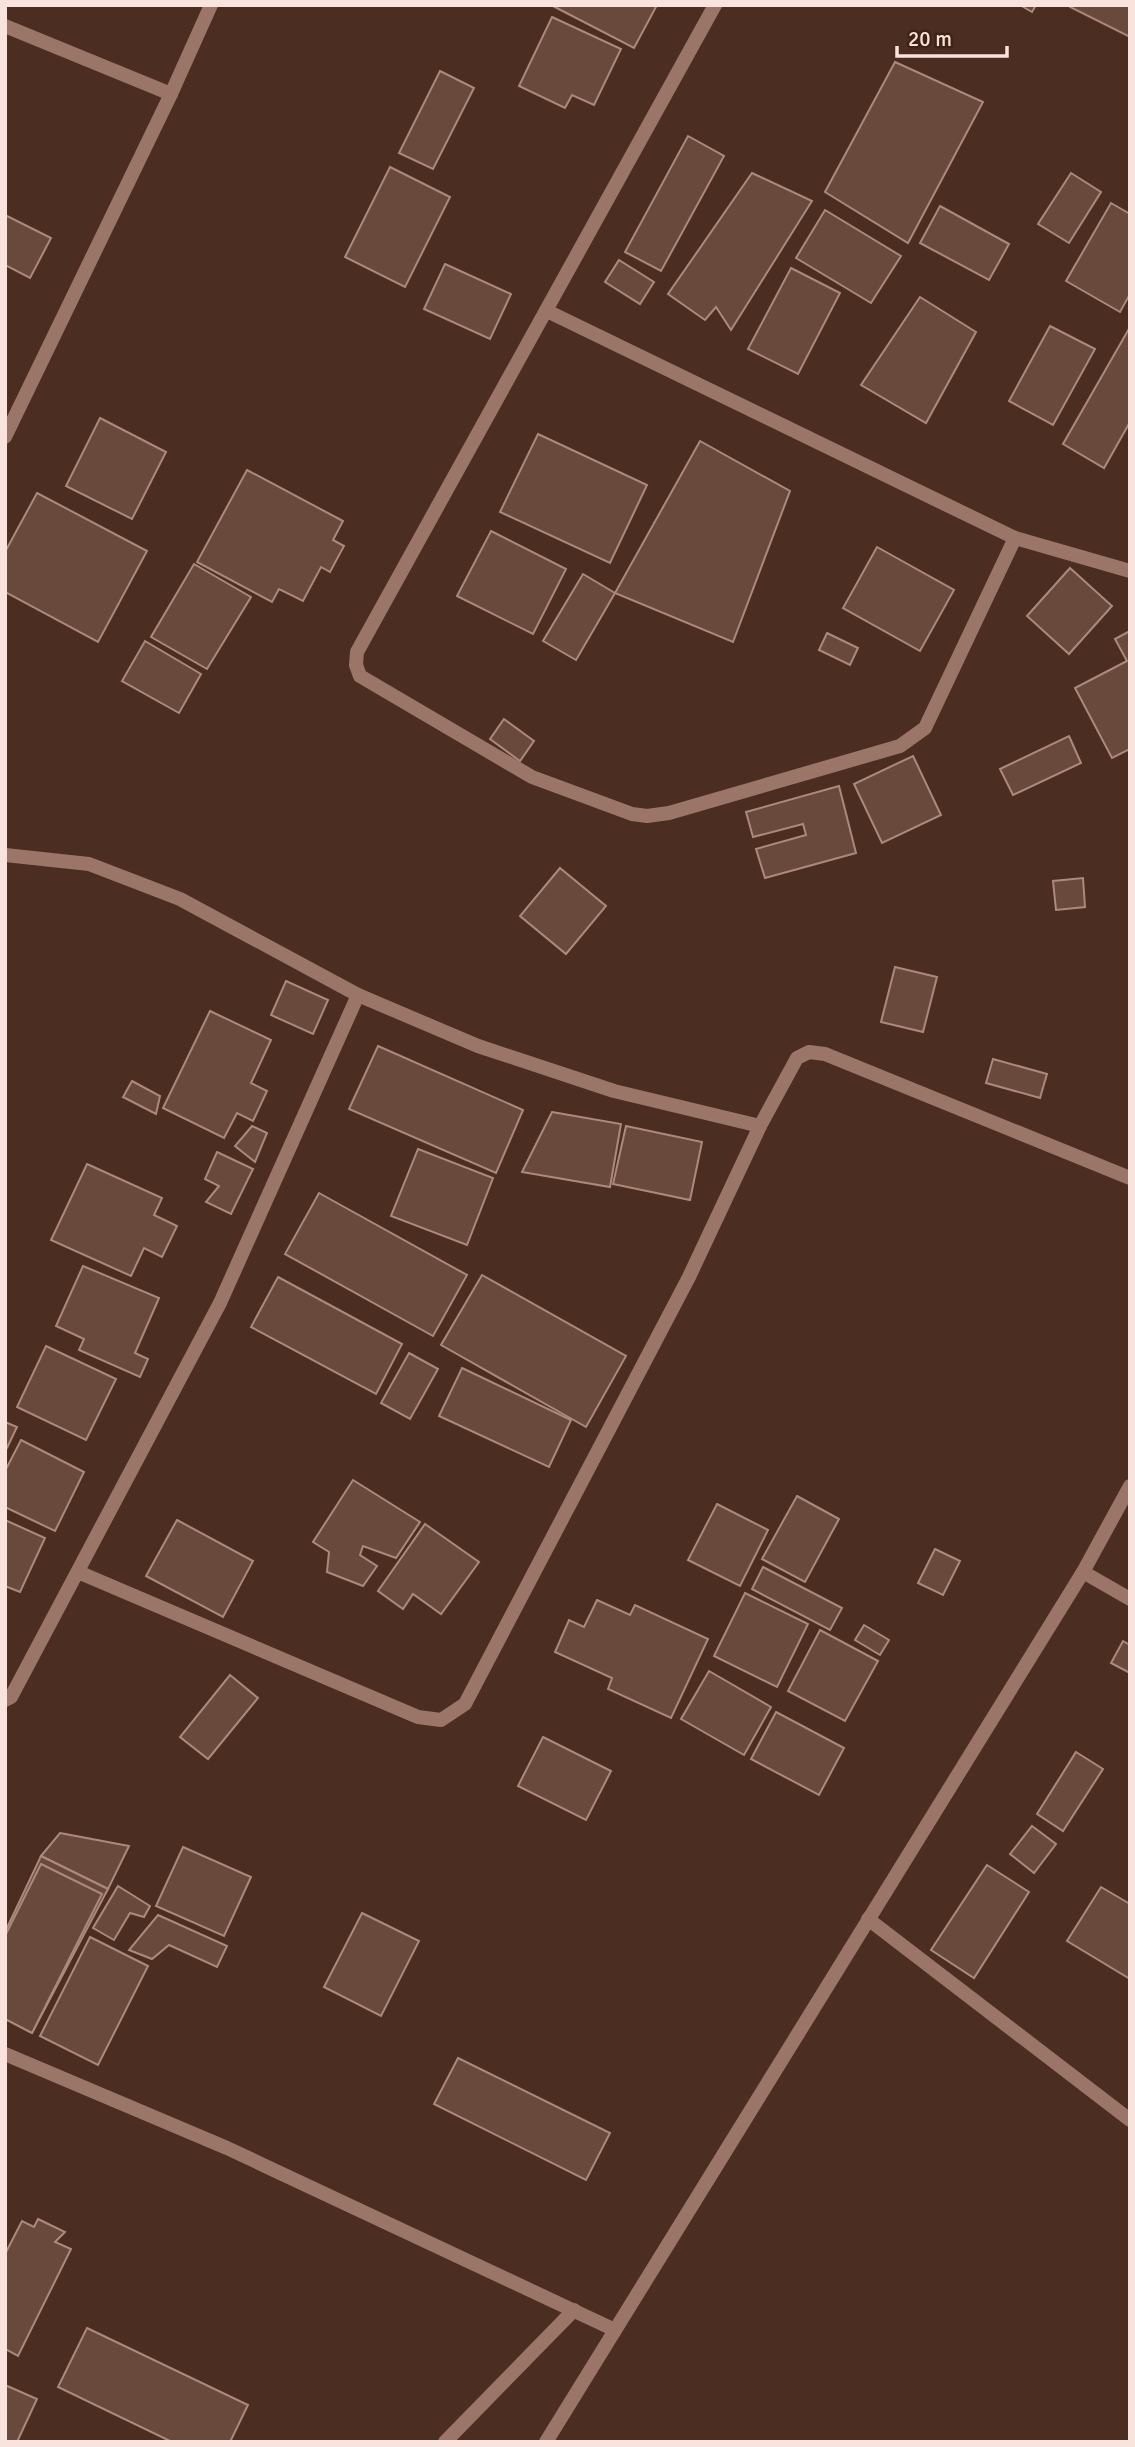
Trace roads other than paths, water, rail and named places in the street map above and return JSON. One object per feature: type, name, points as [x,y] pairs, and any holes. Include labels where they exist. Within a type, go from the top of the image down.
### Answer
[{"type":"street","points":[[5,437],[171,94],[211,5]]},
{"type":"street","points":[[715,5],[357,652],[355,665],[360,676],[532,778],[632,814],[647,816],[669,813],[900,746],[925,728],[1015,538]]},
{"type":"street","points":[[5,26],[171,94]]},
{"type":"street","points":[[547,311],[1015,538],[1130,572]]},
{"type":"street","points":[[5,855],[89,864],[180,899],[358,995],[478,1046],[614,1091],[760,1126]]},
{"type":"street","points":[[5,1700],[11,1697],[220,1303],[358,995]]},
{"type":"street","points":[[78,1572],[418,1717],[441,1720],[464,1704],[689,1277],[760,1126],[797,1058],[809,1052],[825,1054],[1130,1178]]},
{"type":"street","points":[[546,2442],[1083,1572],[1130,1486]]},
{"type":"street","points":[[1083,1572],[1130,1599]]},
{"type":"street","points":[[868,1919],[1130,2120]]},
{"type":"street","points":[[5,2054],[227,2148],[615,2330]]},
{"type":"street","points":[[445,2442],[573,2311]]}]
